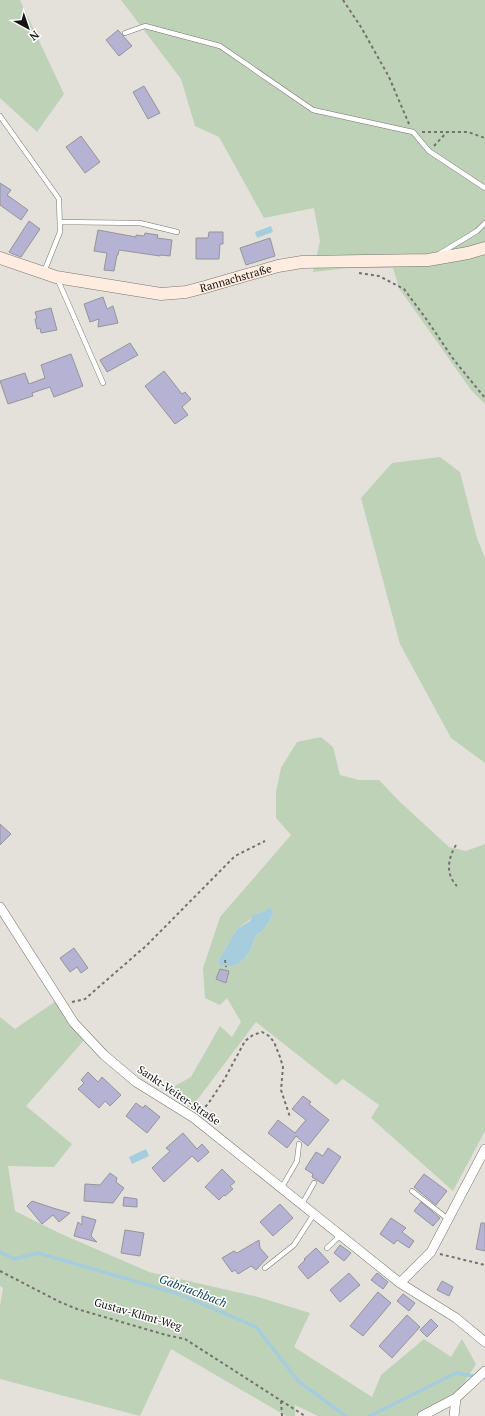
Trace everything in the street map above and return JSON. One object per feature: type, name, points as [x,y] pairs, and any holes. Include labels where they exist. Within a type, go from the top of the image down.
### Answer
[{"type":"street","name":"Rannachstraße","points":[[0,258],[56,277],[161,294],[186,292],[205,288],[284,265],[302,262],[428,260],[468,253],[485,248]]},
{"type":"street","name":"Sankt-Veiter-Straße","points":[[0,907],[74,1023],[104,1055],[136,1082],[194,1118],[400,1283],[456,1318],[485,1342]]},
{"type":"street","points":[[400,1283],[413,1272],[431,1252],[485,1150]]},
{"type":"street","points":[[422,1416],[456,1398],[485,1372]]},
{"type":"street","points":[[454,1416],[456,1398]]},
{"type":"lane","points":[[125,33],[145,26],[220,46],[313,110],[413,132],[429,151],[485,188]]},
{"type":"lane","points":[[0,116],[59,199],[60,232],[44,273]]},
{"type":"lane","points":[[60,222],[140,224],[177,232]]},
{"type":"lane","name":"Rannachstraße","points":[[428,260],[477,231],[485,223]]},
{"type":"lane","points":[[56,277],[103,383]]},
{"type":"lane","points":[[282,1188],[297,1161],[299,1144]]},
{"type":"lane","points":[[302,1204],[314,1183]]},
{"type":"lane","points":[[412,1191],[448,1219]]},
{"type":"lane","points":[[265,1268],[294,1245],[314,1213]]},
{"type":"lane","points":[[327,1248],[341,1235]]},
{"type":"path","points":[[343,0],[361,27],[389,77],[413,132],[468,132],[485,138]]},
{"type":"path","points":[[429,151],[447,132]]},
{"type":"path","points":[[342,261],[361,274],[379,276],[404,289],[454,360],[485,398]]},
{"type":"path","points":[[62,1004],[85,999],[146,945],[235,856],[265,841]]},
{"type":"path","points":[[456,845],[449,862],[452,880],[457,886]]},
{"type":"path","points":[[225,960],[226,967]]},
{"type":"path","points":[[194,1118],[208,1104],[224,1080],[245,1041],[253,1035],[262,1032],[270,1036],[280,1057],[283,1067],[281,1090],[290,1117]]},
{"type":"path","points":[[431,1252],[485,1265]]},
{"type":"path","name":"Gustav-Klimt-Weg","points":[[0,1271],[60,1302],[77,1309],[166,1335],[185,1339],[305,1416]]},
{"type":"path","points":[[281,1401],[282,1416]]},
{"type":"green space","points":[[0,0],[20,0],[64,94],[37,132],[0,98]]},
{"type":"green space","points":[[121,0],[485,0],[485,404],[471,390],[399,288],[393,268],[348,268],[313,272],[320,241],[314,208],[264,218],[219,137],[195,126],[181,79]]},
{"type":"green space","points":[[440,457],[460,472],[477,538],[485,558],[485,763],[451,738],[400,644],[361,498],[392,463]]},
{"type":"green space","points":[[321,737],[333,747],[340,775],[359,780],[379,780],[399,801],[449,847],[466,851],[485,844],[485,1131],[453,1191],[371,1118],[379,1105],[343,1079],[336,1085],[256,1022],[191,1108],[166,1091],[191,1077],[220,1026],[232,1037],[241,1022],[227,998],[220,1005],[205,998],[203,968],[220,917],[291,835],[276,818],[276,792],[281,768],[297,742]],"holes":[[[269,907],[274,911],[267,925],[255,937],[253,944],[244,959],[232,966],[220,966],[218,961],[237,929]]]},
{"type":"green space","points":[[59,999],[87,1037],[26,1106],[72,1144],[54,1167],[8,1166],[15,1211],[59,1233],[149,1272],[258,1297],[310,1313],[294,1347],[372,1397],[381,1375],[424,1339],[451,1357],[462,1339],[476,1364],[459,1391],[415,1416],[318,1416],[295,1405],[295,1416],[286,1416],[171,1349],[140,1416],[0,1379],[0,1306],[3,1288],[0,1286],[0,1017],[15,1029]]},
{"type":"water","points":[[271,226],[273,232],[257,238],[255,232]]},
{"type":"water","points":[[269,907],[274,911],[272,917],[261,932],[255,937],[248,954],[244,959],[232,966],[220,966],[218,961],[237,929],[250,921],[253,915],[265,911]]},
{"type":"water","points":[[146,1149],[149,1156],[132,1164],[129,1157]]},
{"type":"building","points":[[118,30],[132,46],[119,56],[106,40]]},
{"type":"building","points":[[144,86],[160,113],[148,119],[133,92]]},
{"type":"building","points":[[81,136],[100,162],[85,173],[66,147]]},
{"type":"building","points":[[0,183],[11,190],[7,195],[28,210],[21,220],[0,205]]},
{"type":"building","points":[[29,221],[40,229],[21,257],[9,252]]},
{"type":"building","points":[[98,230],[136,237],[136,235],[144,236],[145,233],[158,235],[157,238],[172,240],[170,256],[119,250],[114,271],[104,270],[107,253],[94,251]]},
{"type":"building","points":[[209,232],[223,232],[223,244],[220,244],[219,259],[196,259],[196,238],[208,238]]},
{"type":"building","points":[[270,238],[275,256],[246,265],[240,248]]},
{"type":"building","points":[[103,297],[107,309],[113,306],[118,323],[98,327],[99,319],[90,322],[84,304]]},
{"type":"building","points":[[51,308],[57,330],[41,333],[40,328],[37,329],[35,319],[37,318],[35,312]]},
{"type":"building","points":[[130,343],[138,355],[107,372],[100,360]]},
{"type":"building","points":[[71,354],[83,386],[54,397],[50,387],[32,393],[33,396],[8,404],[0,381],[25,373],[29,384],[45,378],[41,365]]},
{"type":"building","points":[[164,371],[182,394],[185,392],[191,399],[182,407],[188,415],[175,424],[145,386]]},
{"type":"building","points":[[0,824],[11,834],[0,845]]},
{"type":"building","points":[[74,948],[88,968],[81,973],[77,967],[70,972],[60,958]]},
{"type":"building","points":[[220,969],[229,971],[226,983],[216,979]]},
{"type":"building","points":[[88,1072],[98,1082],[102,1077],[121,1095],[110,1106],[105,1101],[99,1108],[78,1089],[84,1083],[81,1080]]},
{"type":"building","points":[[303,1096],[311,1102],[309,1104],[329,1120],[308,1146],[296,1136],[287,1148],[268,1133],[278,1120],[295,1133],[306,1120],[292,1109]]},
{"type":"building","points":[[136,1103],[143,1108],[145,1105],[160,1117],[147,1133],[126,1116]]},
{"type":"building","points":[[183,1133],[197,1149],[202,1144],[209,1152],[198,1162],[192,1156],[164,1182],[152,1168],[170,1151],[166,1148]]},
{"type":"building","points":[[328,1148],[341,1157],[323,1184],[312,1177],[313,1174],[305,1169],[316,1152],[323,1156]]},
{"type":"building","points":[[222,1169],[235,1182],[230,1186],[233,1189],[219,1200],[205,1187]]},
{"type":"building","points":[[110,1173],[117,1178],[116,1182],[124,1188],[113,1203],[84,1201],[85,1184],[100,1185]]},
{"type":"building","points":[[424,1174],[447,1191],[436,1205],[414,1187]]},
{"type":"building","points":[[124,1197],[137,1199],[137,1207],[123,1206]]},
{"type":"building","points":[[32,1201],[70,1213],[59,1222],[53,1215],[42,1224],[27,1206]]},
{"type":"building","points":[[421,1202],[440,1218],[433,1226],[414,1211]]},
{"type":"building","points":[[280,1204],[293,1218],[273,1236],[260,1222]]},
{"type":"building","points":[[82,1216],[96,1220],[91,1236],[97,1242],[74,1236],[78,1222],[82,1225]]},
{"type":"building","points":[[391,1218],[406,1228],[402,1232],[414,1241],[409,1248],[397,1240],[394,1244],[380,1234]]},
{"type":"building","points":[[481,1223],[485,1223],[485,1251],[476,1249]]},
{"type":"building","points":[[125,1230],[144,1233],[140,1256],[121,1253]]},
{"type":"building","points":[[259,1240],[260,1248],[268,1257],[256,1270],[251,1266],[238,1274],[235,1270],[232,1272],[222,1258],[234,1251],[237,1253]]},
{"type":"building","points":[[340,1245],[351,1253],[344,1261],[334,1253]]},
{"type":"building","points":[[316,1248],[329,1262],[308,1279],[298,1267]]},
{"type":"building","points":[[349,1273],[360,1285],[340,1302],[330,1290]]},
{"type":"building","points":[[377,1273],[388,1282],[383,1289],[371,1280]]},
{"type":"building","points":[[442,1281],[453,1287],[449,1296],[437,1290]]},
{"type":"building","points":[[378,1292],[391,1303],[363,1336],[350,1326]]},
{"type":"building","points":[[403,1294],[415,1303],[409,1311],[397,1301]]},
{"type":"building","points":[[407,1315],[420,1327],[392,1358],[379,1346]]},
{"type":"building","points":[[431,1319],[438,1326],[427,1337],[420,1330]]},
{"type":"waterway","name":"Gabriachbach","points":[[0,1252],[14,1259],[38,1253],[179,1294],[256,1327],[299,1382],[346,1416]]},
{"type":"waterway","name":"Gabriachbach","points":[[370,1416],[456,1373],[485,1378]]}]
